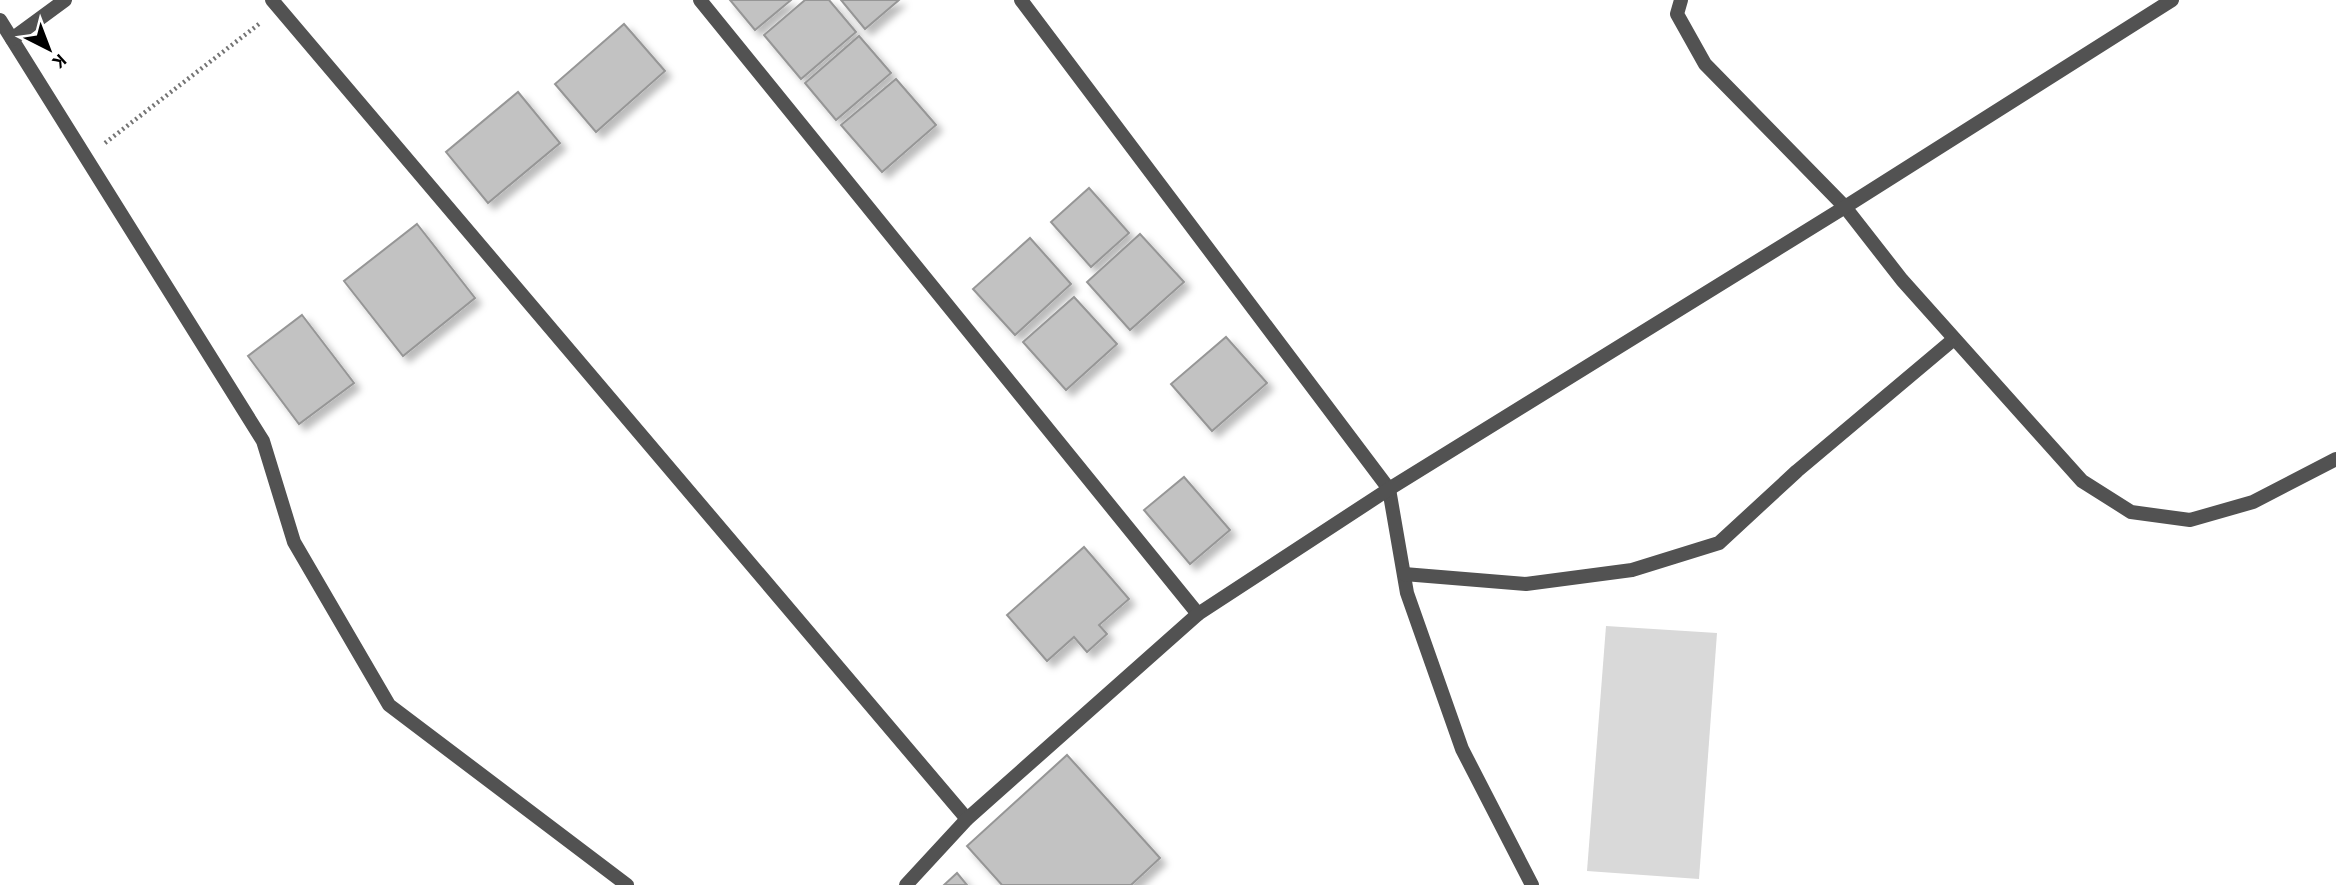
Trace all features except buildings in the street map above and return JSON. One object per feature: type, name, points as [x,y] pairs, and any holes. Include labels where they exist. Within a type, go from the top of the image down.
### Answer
[{"type":"street","points":[[12,39],[65,0]]},
{"type":"street","points":[[700,0],[1198,614]]},
{"type":"street","points":[[1021,0],[1390,489],[1407,593],[1462,748],[1532,885]]},
{"type":"street","points":[[1681,0],[1677,14],[1705,64],[1845,207],[1902,280],[2082,481],[2131,512],[2190,520],[2253,502],[2336,459]]},
{"type":"street","points":[[906,885],[967,819],[1198,614],[1390,489],[1845,207],[2172,0]]},
{"type":"street","points":[[275,4],[967,819]]},
{"type":"street","points":[[0,20],[263,441],[294,542],[389,705],[627,885]]},
{"type":"street","points":[[1404,574],[1526,584],[1632,570],[1719,543],[1797,471],[1954,339]]},
{"type":"path","points":[[85,158],[275,4]]},
{"type":"shaded area","points":[[1606,626],[1717,633],[1699,879],[1587,871]]}]
